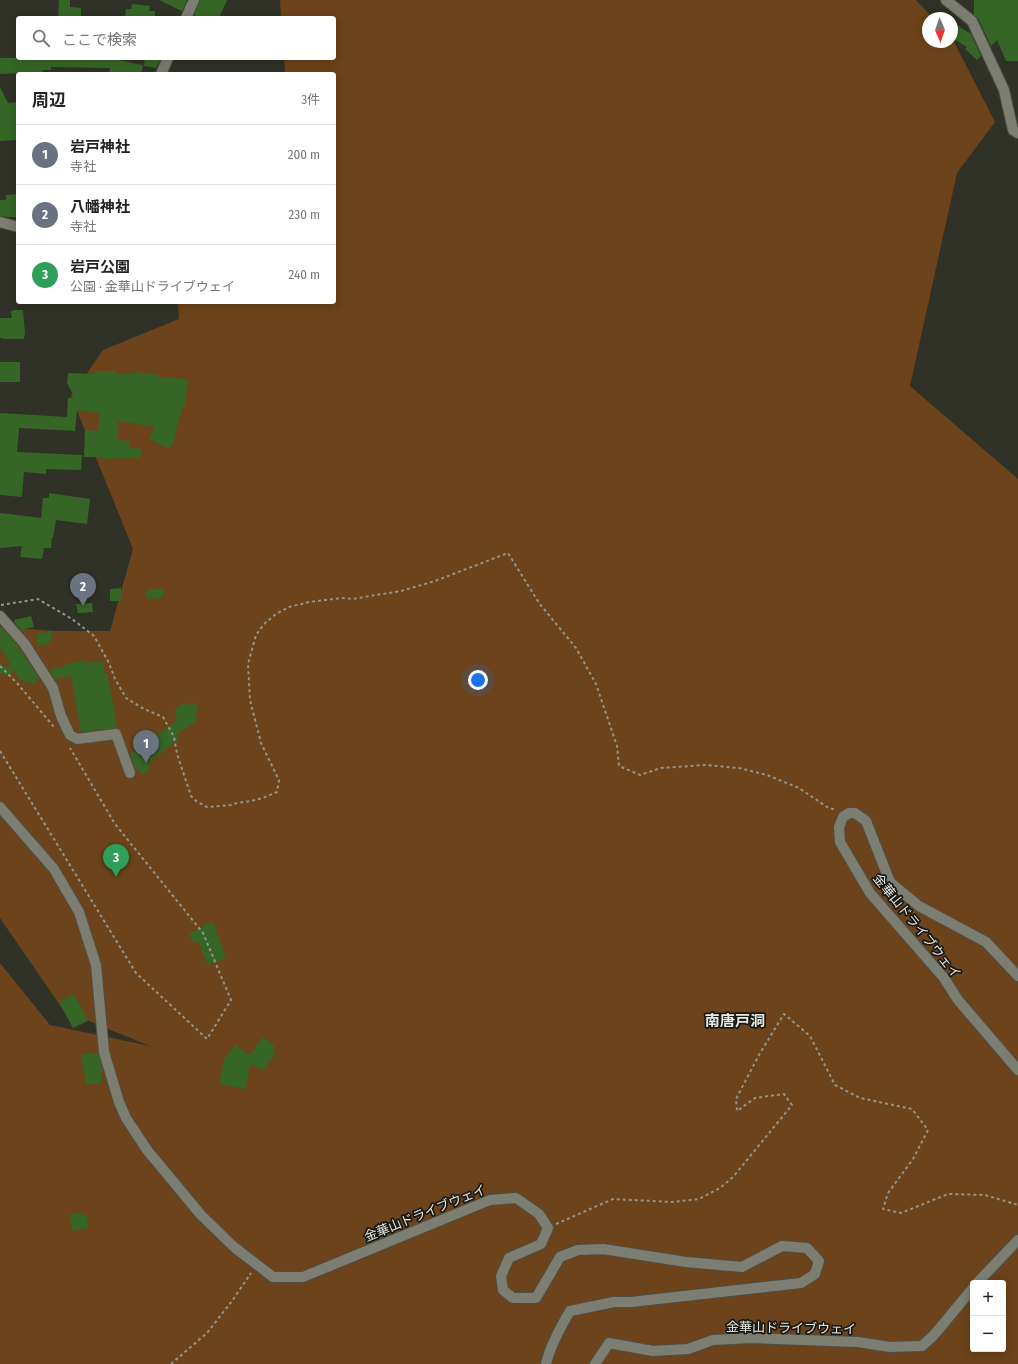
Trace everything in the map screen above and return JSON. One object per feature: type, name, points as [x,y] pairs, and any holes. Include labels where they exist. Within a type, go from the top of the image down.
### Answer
[{"type":"street","points":[[187,16],[194,0]]},
{"type":"street","points":[[946,0],[972,21],[1004,90],[1013,130],[1018,133]]},
{"type":"street","points":[[162,72],[167,60]]},
{"type":"street","points":[[0,222],[16,227]]},
{"type":"street","points":[[0,616],[24,643],[53,688],[61,716],[70,734],[77,739],[116,734],[130,773]]},
{"type":"street","name":"金華山ドライブウェイ","points":[[0,807],[54,869],[79,912],[96,965],[104,1052],[119,1102],[126,1118],[147,1150],[200,1215],[234,1247],[273,1277],[303,1277],[490,1200],[516,1198],[538,1214],[548,1228]]},
{"type":"street","name":"金華山ドライブウェイ","points":[[1018,976],[986,942],[919,906],[890,882],[866,821],[855,813],[848,814],[844,817],[839,827],[840,842],[870,893],[944,978],[958,1000],[1018,1070]]},
{"type":"street","points":[[546,1364],[553,1344],[570,1312],[614,1302],[631,1302],[801,1283],[815,1274],[819,1261],[807,1248],[782,1246],[742,1267],[686,1262],[603,1249],[578,1250],[560,1257],[536,1298],[513,1298],[504,1290],[501,1276],[509,1258],[541,1244],[548,1228]]},
{"type":"street","points":[[980,1280],[1018,1240]]},
{"type":"street","name":"金華山ドライブウェイ","points":[[594,1364],[609,1343],[653,1351],[688,1349],[713,1340],[751,1338],[858,1342],[890,1347],[922,1346],[934,1335],[970,1292]]},
{"type":"path","points":[[0,605],[38,599],[72,619],[94,636],[126,698],[144,709],[163,717],[174,737],[176,754],[191,796],[196,801],[207,807],[231,805],[263,798],[277,792],[279,780],[261,743],[250,700],[248,664],[256,635],[264,624],[276,614],[289,607],[309,602],[342,598],[352,599],[401,591],[434,581],[508,553],[538,603],[576,648],[596,684],[617,746],[619,766],[640,775],[661,768],[705,765],[738,768],[767,775],[799,788],[827,807],[848,814]]},
{"type":"path","points":[[0,666],[18,683],[55,728]]},
{"type":"path","points":[[0,751],[136,973],[207,1039],[231,1000],[203,933],[115,824],[69,746]]},
{"type":"path","points":[[548,1228],[613,1199],[672,1202],[699,1199],[720,1188],[733,1177],[792,1105],[784,1094],[755,1098],[737,1110],[736,1099],[760,1053],[784,1014],[810,1036],[835,1085],[860,1098],[912,1109],[928,1130],[913,1159],[888,1193],[883,1209],[901,1213],[948,1194],[986,1195],[1018,1204]]},
{"type":"path","points":[[171,1364],[206,1333],[232,1302],[257,1264]]},
{"type":"shaded area","points":[[280,0],[916,0],[927,12],[922,12],[922,48],[957,48],[995,122],[957,173],[910,386],[1018,479],[1018,1364],[0,1364],[0,963],[50,1025],[150,1046],[64,1011],[0,918],[0,627],[56,631],[110,631],[133,549],[71,396],[103,350],[179,319],[178,304],[336,304],[336,72],[285,72],[284,60],[336,60],[336,16],[281,16]]},
{"type":"building","points":[[59,0],[70,0],[70,7],[81,8],[81,16],[58,16]]},
{"type":"building","points":[[159,0],[187,0],[182,11]]},
{"type":"building","points":[[200,0],[227,0],[220,16],[194,15]]},
{"type":"building","points":[[974,0],[1018,0],[1018,61],[1006,61],[997,40],[991,46],[978,18],[974,15]]},
{"type":"building","points":[[132,4],[150,6],[149,11],[155,11],[155,16],[125,16],[126,9],[131,9]]},
{"type":"building","points":[[958,26],[971,34],[981,56],[977,60],[965,49],[967,47],[958,42]]},
{"type":"building","points":[[0,58],[16,58],[16,60],[119,60],[143,65],[141,72],[109,72],[110,68],[51,67],[51,70],[43,70],[43,72],[16,72],[16,73],[0,74]]},
{"type":"building","points":[[145,60],[160,60],[156,68],[144,66]]},
{"type":"building","points":[[0,87],[8,103],[16,102],[16,140],[0,141]]},
{"type":"building","points":[[16,194],[16,217],[0,216],[0,200],[6,200],[6,195]]},
{"type":"building","points":[[23,310],[25,333],[24,339],[0,338],[0,318],[12,318],[11,311]]},
{"type":"building","points":[[0,362],[20,362],[20,382],[0,382]]},
{"type":"building","points":[[95,371],[116,371],[116,374],[133,374],[133,372],[158,374],[158,377],[188,379],[185,406],[183,406],[175,433],[177,434],[170,449],[149,439],[155,427],[118,421],[118,440],[130,441],[130,447],[142,449],[140,458],[103,459],[103,457],[84,457],[85,430],[98,431],[100,413],[77,410],[75,431],[19,428],[17,452],[82,455],[81,470],[46,469],[46,474],[24,472],[22,497],[0,495],[0,413],[67,417],[68,398],[75,398],[67,383],[68,373],[95,374]]},
{"type":"building","points":[[49,493],[90,499],[87,524],[56,520],[51,548],[44,548],[42,559],[20,557],[22,546],[0,548],[0,513],[41,518],[43,498],[49,498]]},
{"type":"building","points":[[121,588],[122,601],[110,601],[110,589]]},
{"type":"building","points":[[146,589],[163,589],[163,598],[147,599]]},
{"type":"building","points":[[92,603],[93,612],[78,613],[76,604]]},
{"type":"building","points":[[31,616],[34,627],[21,630],[14,620]]},
{"type":"building","points":[[0,626],[16,644],[38,676],[35,684],[20,680],[13,669],[10,677],[0,673],[0,664],[13,668],[0,648]]},
{"type":"building","points":[[53,631],[49,644],[38,646],[36,634]]},
{"type":"building","points":[[85,660],[86,663],[100,661],[103,663],[105,675],[107,674],[113,703],[116,728],[81,732],[71,676],[55,679],[52,675],[51,669],[66,666],[65,664]]},
{"type":"building","points":[[185,702],[188,706],[194,702],[199,710],[194,714],[198,719],[176,735],[179,739],[147,764],[151,768],[143,774],[138,769],[136,771],[131,753],[139,747],[137,745],[144,739],[145,741],[156,732],[158,735],[176,721],[174,718],[177,715],[174,710]]},
{"type":"building","points":[[213,922],[226,958],[208,965],[198,941],[193,943],[189,933]]},
{"type":"building","points":[[74,994],[88,1021],[73,1028],[60,1004],[62,1004],[60,1001]]},
{"type":"building","points":[[263,1037],[275,1046],[272,1050],[276,1053],[262,1071],[251,1063],[245,1089],[219,1084],[224,1059],[235,1045],[250,1055]]},
{"type":"building","points":[[92,1052],[92,1054],[98,1053],[103,1071],[101,1071],[102,1083],[86,1085],[81,1054]]},
{"type":"building","points":[[81,1212],[82,1215],[87,1215],[88,1228],[72,1231],[70,1214]]},
{"type":"place","name":"八幡神社","points":[[83,606]]},
{"type":"place","name":"岩戸神社","points":[[146,763]]},
{"type":"place","name":"岩戸公園","points":[[116,877]]},
{"type":"district","name":"南唐戸洞","points":[[735,1021]]}]
